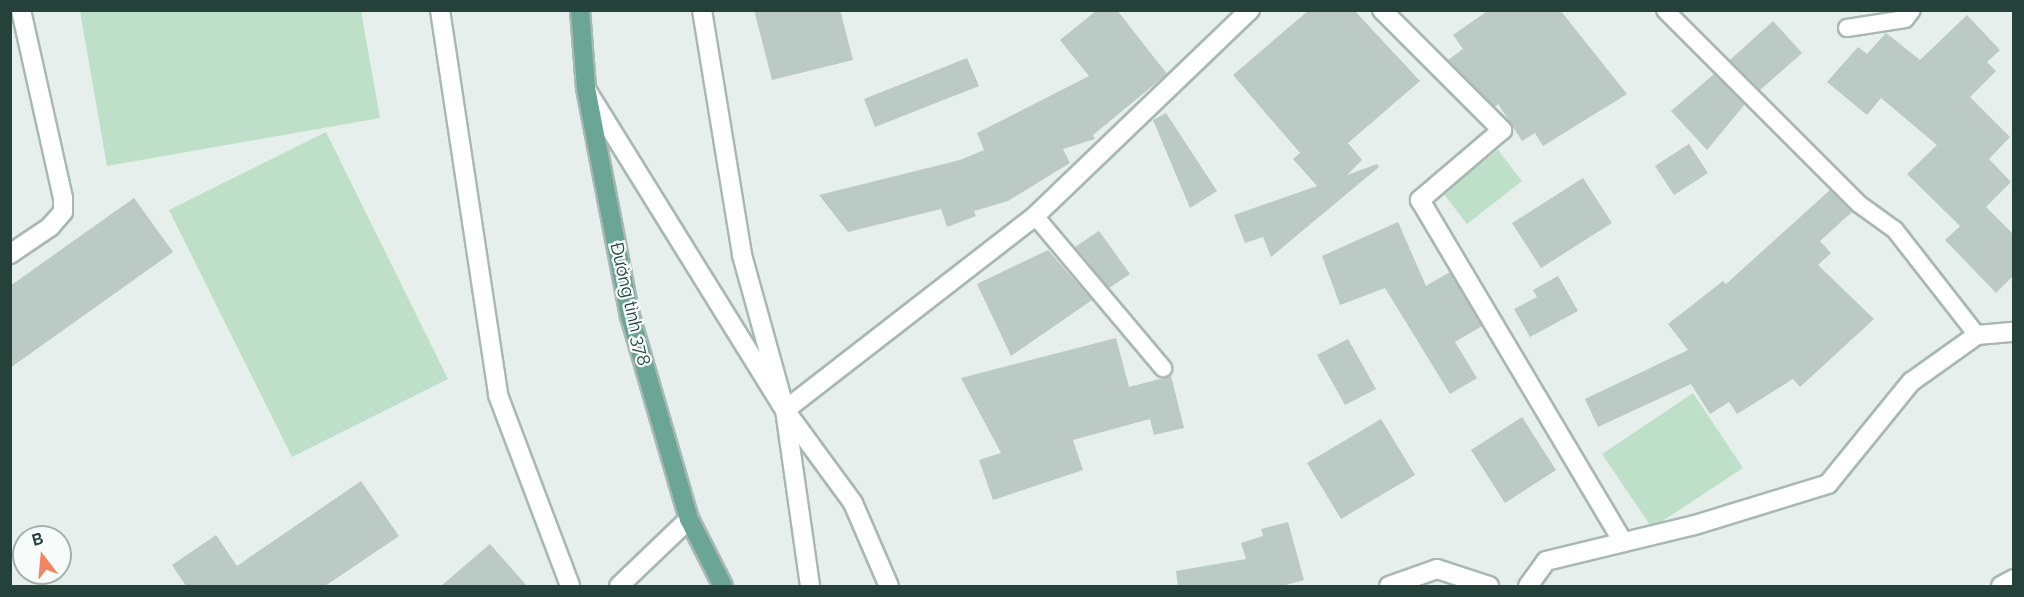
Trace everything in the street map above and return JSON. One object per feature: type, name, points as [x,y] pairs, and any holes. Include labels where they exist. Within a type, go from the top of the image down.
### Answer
[{"type":"main road","name":"Đường tỉnh 378","points":[[580,10],[586,88],[630,316],[689,519],[723,586]]},
{"type":"street","points":[[10,254],[50,227],[63,212],[63,198],[21,10]]},
{"type":"street","points":[[440,10],[498,395],[570,586]]},
{"type":"street","points":[[702,10],[742,255],[785,411],[810,586]]},
{"type":"street","points":[[785,411],[1035,216],[1250,10]]},
{"type":"street","points":[[1382,10],[1502,130],[1420,200],[1623,542]]},
{"type":"street","points":[[586,88],[785,411],[854,503],[889,586]]},
{"type":"street","points":[[1528,586],[1546,561],[1623,542],[1828,484],[1911,382],[1977,335],[2013,333]]},
{"type":"street","points":[[619,586],[689,519]]},
{"type":"street","points":[[1389,586],[1437,569],[1489,586]]},
{"type":"street","points":[[2001,586],[2013,579]]},
{"type":"lane","points":[[1665,10],[1859,204],[1895,230],[1977,335]]},
{"type":"lane","points":[[1846,28],[1905,19],[1912,10]]},
{"type":"lane","points":[[1035,216],[1163,368]]},
{"type":"green space","points":[[80,11],[361,11],[380,118],[107,166]]},
{"type":"green space","points":[[326,132],[448,379],[292,457],[169,210]]},
{"type":"green space","points":[[1498,150],[1522,181],[1467,224],[1443,193]]},
{"type":"green space","points":[[1693,393],[1743,468],[1652,528],[1602,454]]},
{"type":"building","points":[[754,10],[840,10],[853,60],[772,80]]},
{"type":"building","points":[[1097,10],[1117,10],[1167,74],[1093,135],[1095,139],[1063,149],[1070,163],[1008,201],[974,211],[976,216],[947,227],[941,209],[848,232],[819,195],[960,160],[984,150],[977,133],[1089,76],[1060,40]]},
{"type":"building","points":[[1309,10],[1354,10],[1420,81],[1348,143],[1362,160],[1347,175],[1377,164],[1379,167],[1271,257],[1263,237],[1245,243],[1234,215],[1317,186],[1293,159],[1300,153],[1233,75]]},
{"type":"building","points":[[1489,10],[1560,10],[1627,94],[1543,146],[1535,133],[1522,141],[1498,104],[1495,107],[1448,60],[1463,49],[1453,35]]},
{"type":"building","points":[[1967,15],[2000,50],[1987,62],[1996,71],[1970,97],[2010,137],[1989,159],[2011,182],[1986,207],[2013,234],[2013,276],[1996,293],[1945,240],[1960,226],[1907,174],[1937,145],[1881,98],[1867,115],[1827,82],[1858,47],[1867,54],[1886,33],[1920,60]]},
{"type":"building","points":[[1773,21],[1802,53],[1760,90],[1730,60]]},
{"type":"building","points":[[967,58],[979,86],[875,127],[864,99]]},
{"type":"building","points":[[1714,74],[1745,104],[1707,150],[1671,111]]},
{"type":"building","points":[[1166,113],[1217,191],[1190,208],[1153,120]]},
{"type":"building","points":[[1689,144],[1708,173],[1674,195],[1655,166]]},
{"type":"building","points":[[1583,178],[1612,223],[1541,268],[1512,223]]},
{"type":"building","points":[[1830,190],[1852,212],[1820,241],[1831,253],[1818,265],[1874,319],[1800,387],[1793,379],[1737,414],[1729,402],[1710,414],[1691,384],[1598,427],[1585,399],[1688,350],[1668,324],[1723,281],[1726,284]]},
{"type":"building","points":[[134,198],[173,252],[10,368],[10,286]]},
{"type":"building","points":[[1398,222],[1426,286],[1450,272],[1482,326],[1455,342],[1477,378],[1450,394],[1385,288],[1340,305],[1322,256]]},
{"type":"building","points":[[1099,231],[1130,274],[1109,288],[1075,247]]},
{"type":"building","points":[[1048,250],[1092,300],[1011,356],[977,284]]},
{"type":"building","points":[[1558,276],[1578,311],[1530,337],[1514,309],[1537,297],[1533,290]]},
{"type":"building","points":[[1116,338],[1129,387],[1171,376],[1184,428],[1154,435],[1150,419],[1073,440],[1083,470],[993,500],[979,460],[1001,453],[961,378]]},
{"type":"building","points":[[1348,339],[1376,389],[1345,405],[1317,355]]},
{"type":"building","points":[[1522,417],[1556,470],[1505,503],[1471,450]]},
{"type":"building","points":[[1381,419],[1415,475],[1341,519],[1307,463]]},
{"type":"building","points":[[361,481],[399,536],[325,586],[186,586],[172,565],[216,535],[237,566]]},
{"type":"building","points":[[1288,522],[1304,580],[1282,586],[1178,586],[1176,571],[1246,559],[1241,543],[1263,536],[1261,529]]},
{"type":"building","points":[[490,544],[527,586],[441,586]]}]
